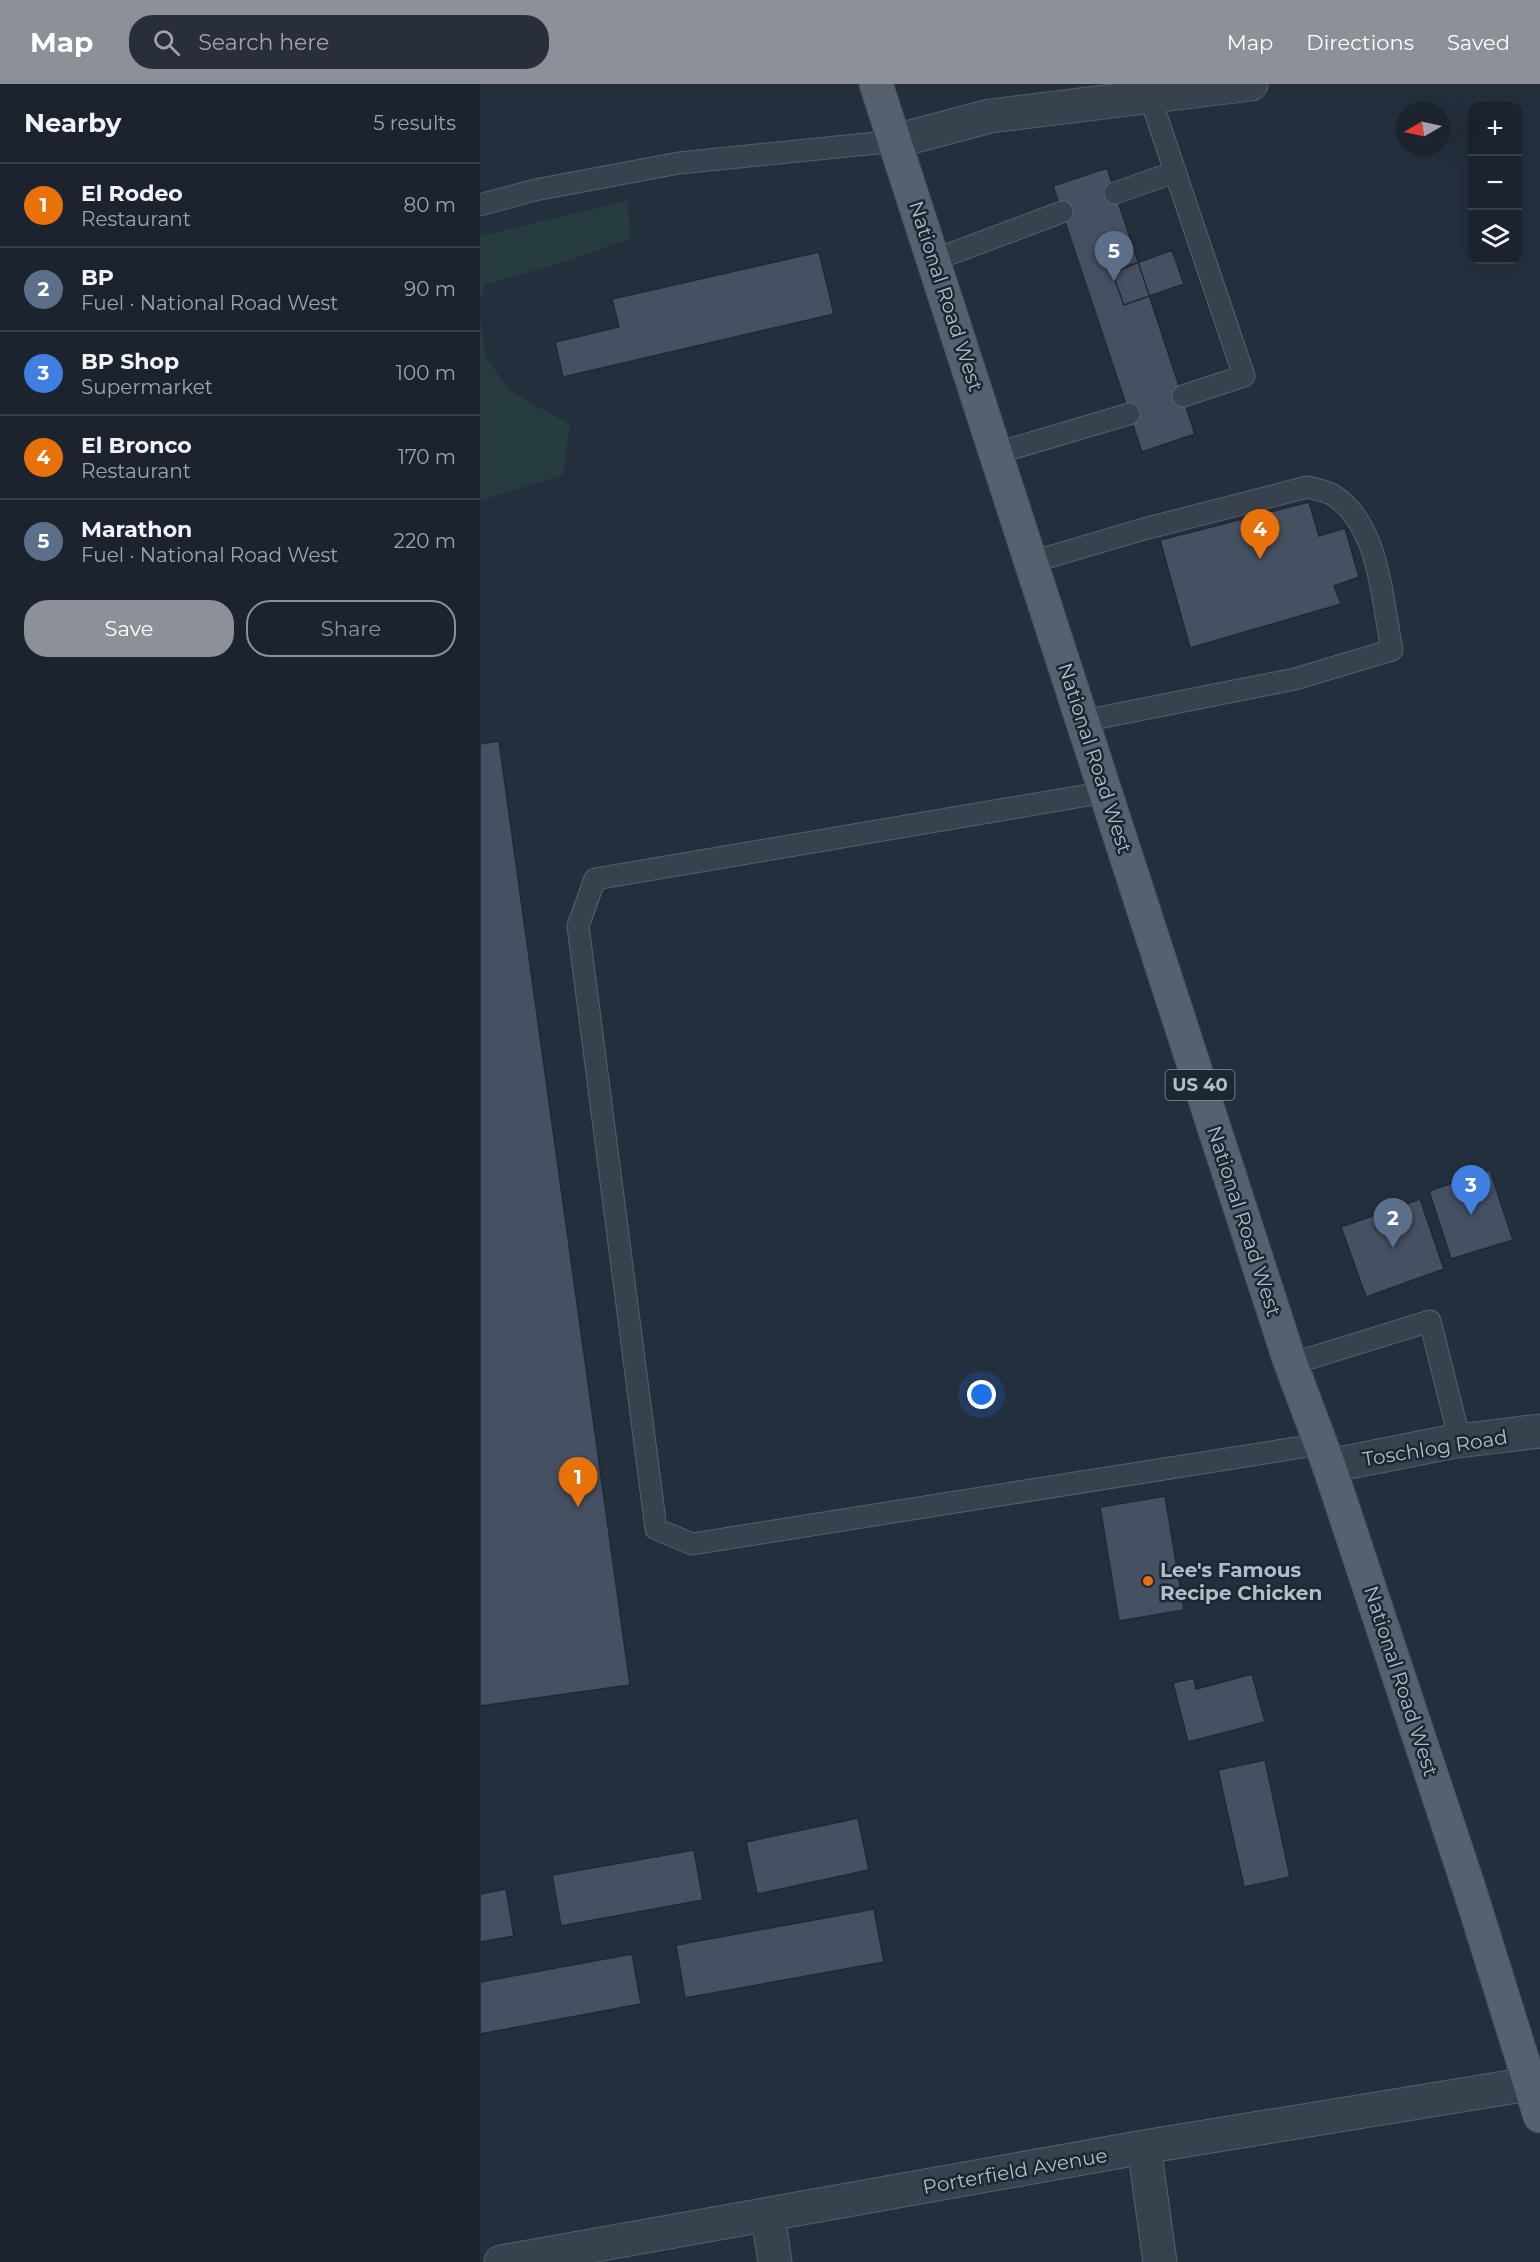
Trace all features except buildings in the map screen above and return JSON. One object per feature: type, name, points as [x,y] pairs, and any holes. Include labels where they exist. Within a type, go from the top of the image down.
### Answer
[{"type":"main road","name":"National Road West","points":[[876,84],[1291,1364],[1325,1455],[1470,1891],[1540,2116]]},
{"type":"street","points":[[896,141],[990,116],[1251,84]]},
{"type":"street","name":"Toschlog Road","points":[[1325,1455],[1540,1431]]},
{"type":"street","name":"Porterfield Avenue","points":[[501,2262],[1144,2147],[1529,2084]]},
{"type":"street","points":[[1144,2147],[1160,2262]]},
{"type":"street","points":[[768,2216],[775,2262]]},
{"type":"lane","points":[[1150,96],[1244,376],[1183,396]]},
{"type":"lane","points":[[480,205],[535,190],[679,163],[896,141]]},
{"type":"lane","points":[[1115,193],[1175,172]]},
{"type":"lane","points":[[934,260],[1062,212]]},
{"type":"lane","points":[[997,453],[1129,414]]},
{"type":"lane","points":[[1032,562],[1144,529],[1307,487],[1331,494],[1350,508],[1371,544],[1392,650],[1295,679],[1083,721]]},
{"type":"lane","points":[[1106,792],[595,879],[578,926],[656,1529],[692,1544],[1325,1455]]},
{"type":"lane","points":[[1291,1364],[1430,1321],[1460,1441]]},
{"type":"green space","points":[[627,201],[631,238],[568,261],[484,285],[480,302],[480,236]]},
{"type":"green space","points":[[480,316],[485,356],[509,390],[570,425],[563,475],[480,501]]},
{"type":"place","name":"Marathon","points":[[1114,281]]},
{"type":"place","name":"El Bronco","points":[[1260,559]]},
{"type":"place","name":"BP Shop","points":[[1471,1215]]},
{"type":"place","name":"BP","points":[[1393,1248]]},
{"type":"place","name":"El Rodeo","points":[[578,1507]]},
{"type":"place","name":"Lee's Famous Recipe Chicken","points":[[1148,1581]]}]
